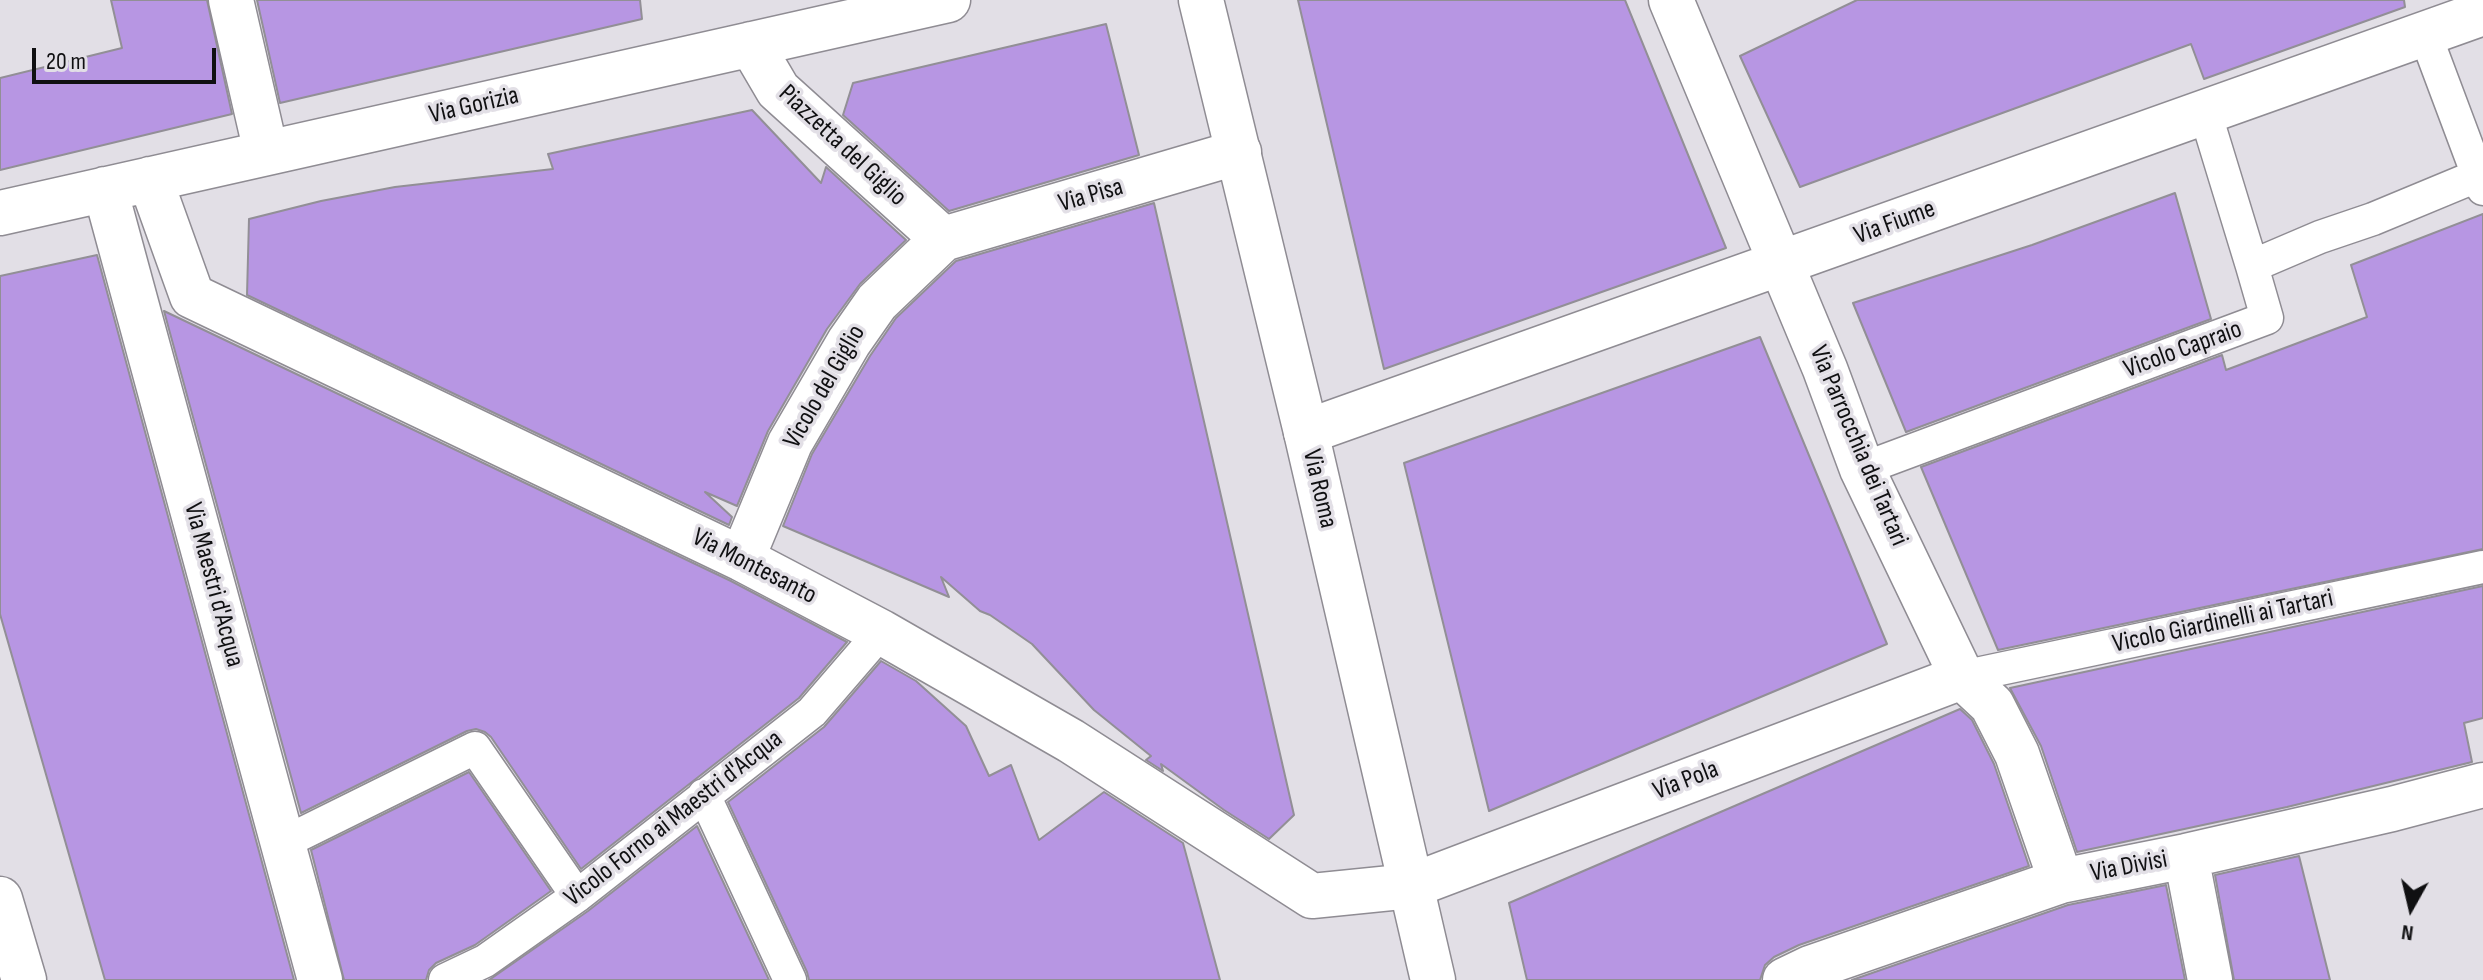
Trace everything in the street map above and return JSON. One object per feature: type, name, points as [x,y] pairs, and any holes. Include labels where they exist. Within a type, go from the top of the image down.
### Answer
[{"type":"street","points":[[231,0],[266,152]]},
{"type":"street","name":"Via Gorizia","points":[[0,213],[948,0]]},
{"type":"street","name":"Via Roma","points":[[1201,0],[1306,432],[1433,980]]},
{"type":"street","name":"Via Parrocchia dei Tartari","points":[[1671,0],[1825,369],[1862,469],[1962,677],[1992,705],[2017,754],[2061,881]]},
{"type":"street","name":"Via Fiume","points":[[1306,432],[2483,13]]},
{"type":"street","name":"Piazzetta del Giglio","points":[[751,44],[778,90],[943,239]]},
{"type":"street","name":"Via Pisa","points":[[943,239],[1239,152]]},
{"type":"street","name":"Via Montesanto","points":[[150,179],[192,296],[742,559],[881,632],[1071,741],[1312,896],[1411,886]]},
{"type":"street","name":"Via Maestri d'Acqua","points":[[105,189],[320,980]]},
{"type":"street","name":"Vicolo del Giglio","points":[[742,559],[790,443],[849,342],[877,302],[943,239]]},
{"type":"street","name":"Via Pola","points":[[1411,886],[1962,677]]},
{"type":"street","name":"Via Divisi","points":[[1785,980],[1810,968],[2061,881],[2186,856],[2483,785]]},
{"type":"street","points":[[2186,856],[2210,980]]},
{"type":"street","points":[[0,899],[24,980]]},
{"type":"lane","points":[[2205,112],[2252,266],[2320,237],[2481,182],[2425,34]]},
{"type":"lane","name":"Vicolo Capraio","points":[[1862,469],[2267,318],[2252,266]]},
{"type":"lane","name":"Vicolo Giardinelli ai Tartari","points":[[1962,677],[2483,567]]},
{"type":"lane","name":"Vicolo Forno ai Maestri d'Acqua","points":[[445,980],[485,961],[577,896],[812,712],[881,632]]},
{"type":"lane","points":[[283,843],[475,748],[577,896]]},
{"type":"lane","points":[[704,795],[790,980]]},
{"type":"building","points":[[111,0],[207,0],[232,114],[0,170],[0,78],[122,48]]},
{"type":"building","points":[[257,0],[640,0],[642,19],[280,103]]},
{"type":"building","points":[[1298,0],[1625,0],[1726,248],[1384,369]]},
{"type":"building","points":[[1857,0],[2404,0],[2405,7],[2204,79],[2191,44],[1800,187],[1740,56]]},
{"type":"building","points":[[1106,24],[1139,155],[949,211],[843,115],[853,83]]},
{"type":"building","points":[[752,110],[821,183],[826,167],[906,240],[860,284],[827,329],[768,431],[737,506],[705,492],[732,517],[729,525],[247,295],[249,219],[395,187],[553,169],[548,154]]},
{"type":"building","points":[[2175,193],[2211,319],[1906,432],[1853,303],[2032,245]]},
{"type":"building","points":[[1154,203],[1294,815],[1269,839],[1161,764],[1163,771],[1146,760],[1151,756],[1094,710],[1032,644],[980,611],[941,577],[949,597],[783,526],[812,454],[870,356],[896,318],[956,261]]},
{"type":"building","points":[[2483,214],[2483,549],[1998,650],[1921,467],[2222,355],[2226,370],[2367,317],[2351,265]]},
{"type":"building","points":[[97,255],[294,980],[105,980],[0,614],[0,276]]},
{"type":"building","points":[[164,311],[731,581],[847,642],[799,698],[581,869],[491,737],[476,729],[301,813]]},
{"type":"building","points":[[1760,337],[1887,644],[1489,811],[1404,463]]},
{"type":"building","points":[[2483,586],[2483,718],[2464,723],[2472,762],[2287,807],[2077,852],[2041,746],[2010,688]]},
{"type":"building","points":[[881,661],[916,681],[966,726],[989,776],[1011,765],[1039,840],[1104,792],[1183,843],[1220,980],[809,980],[728,802],[824,727]]},
{"type":"building","points":[[1960,709],[1972,720],[1994,764],[2029,866],[1799,945],[1765,965],[1760,980],[1527,980],[1509,903]]},
{"type":"building","points":[[469,772],[551,891],[475,945],[436,963],[429,970],[426,980],[344,980],[311,850]]},
{"type":"building","points":[[697,826],[769,980],[489,980],[588,911]]},
{"type":"building","points":[[2299,856],[2330,980],[2234,980],[2215,875]]},
{"type":"building","points":[[2166,885],[2185,980],[1852,980],[2068,905]]}]
